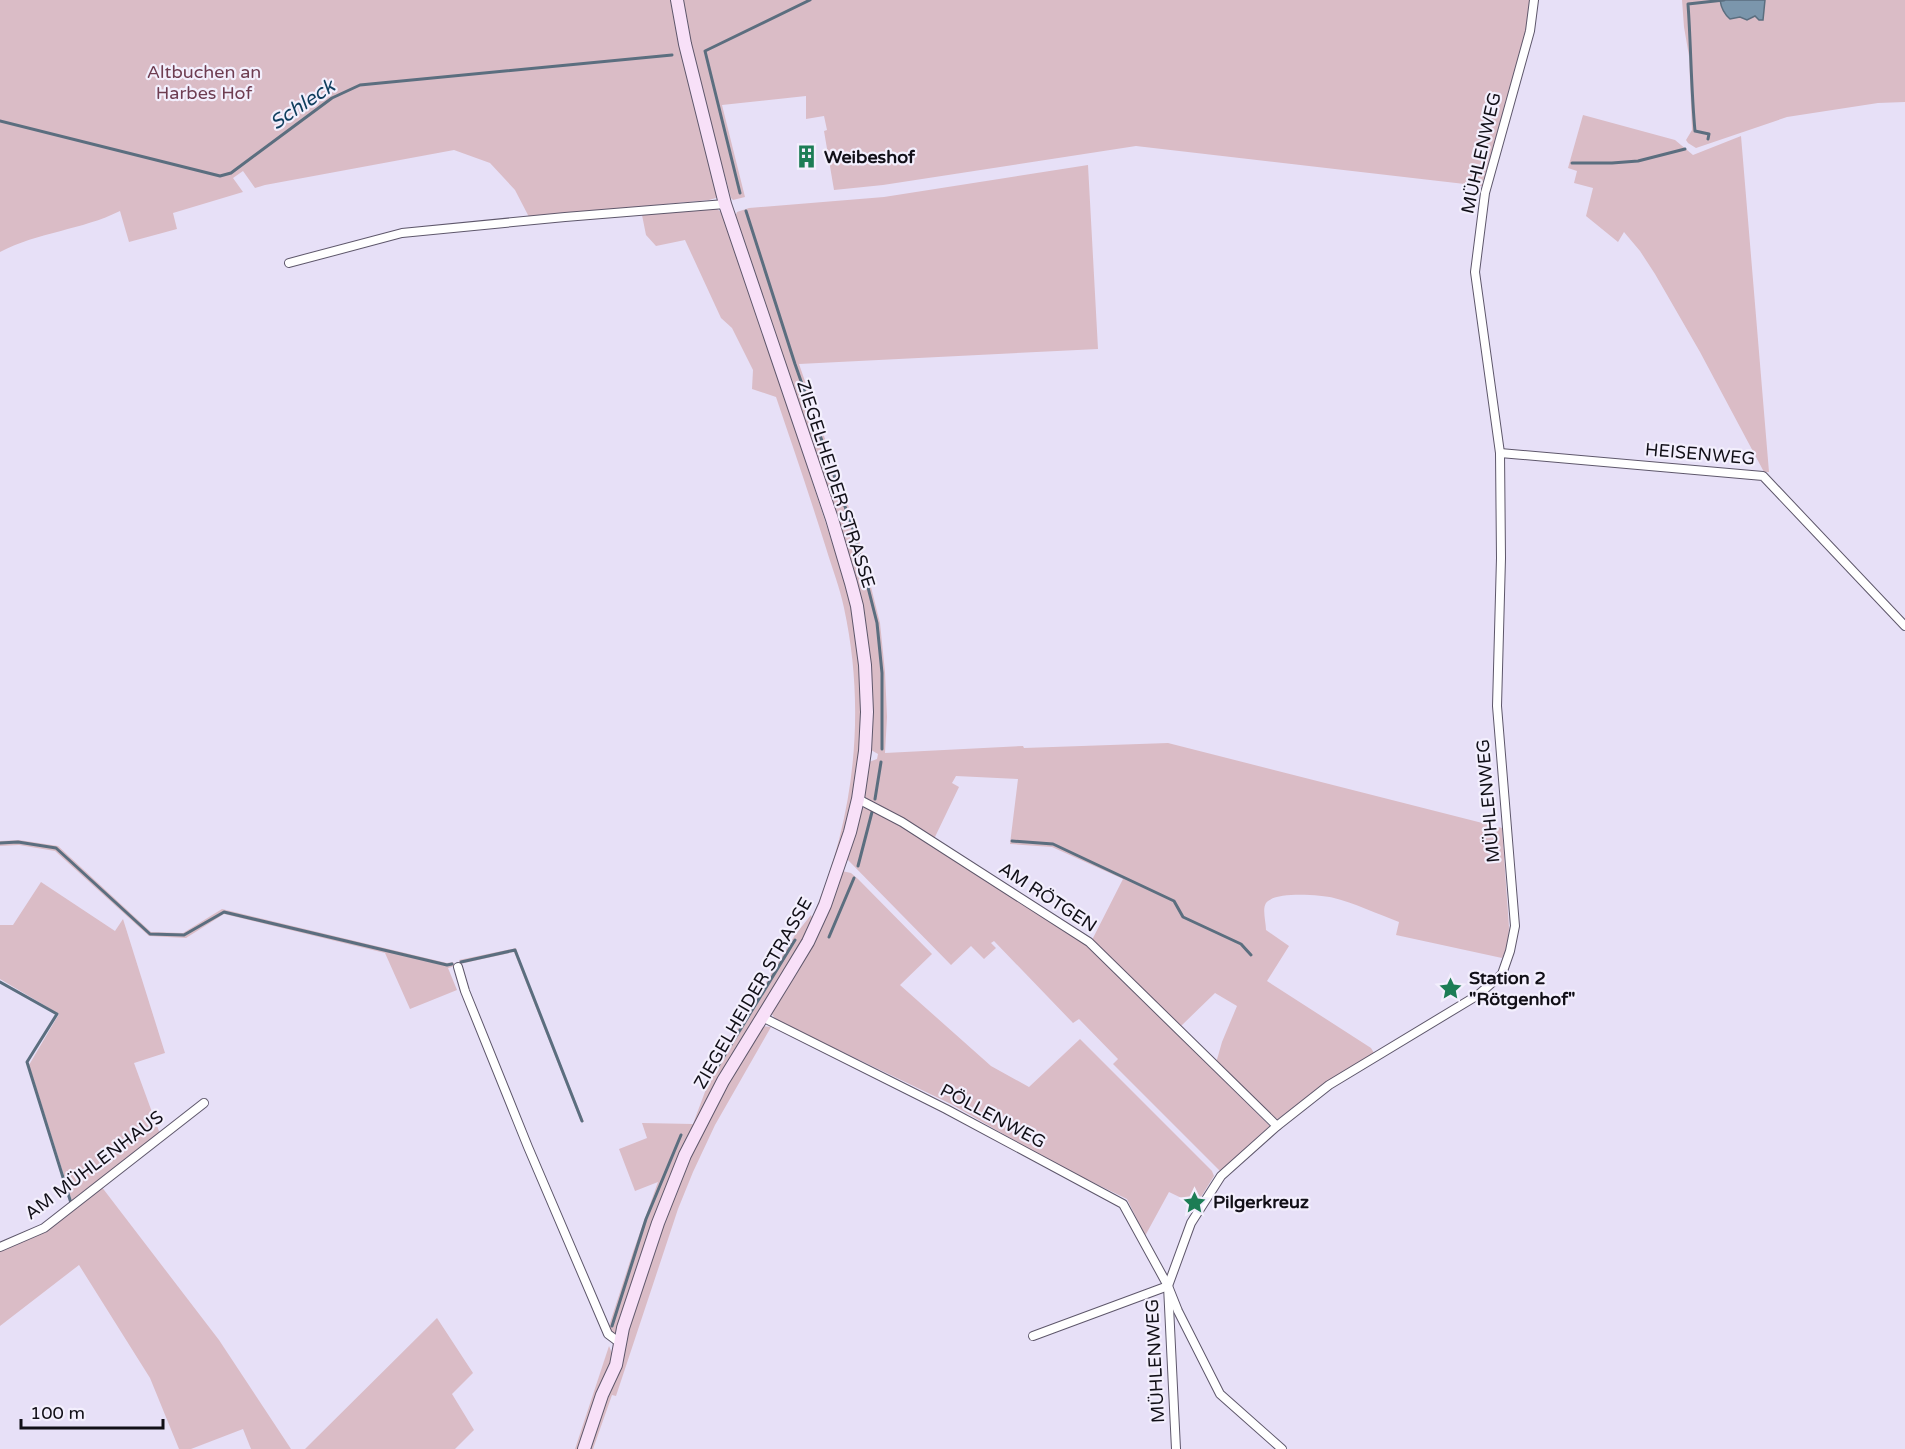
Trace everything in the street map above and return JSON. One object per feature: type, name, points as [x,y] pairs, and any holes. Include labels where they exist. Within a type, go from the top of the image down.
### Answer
[{"type":"street","name":"ZIEGELHEIDER STRASSE","points":[[584,1449],[602,1395],[616,1365],[620,1343],[658,1223],[685,1155],[723,1081],[808,942],[825,905],[842,861],[858,799],[865,751],[867,712],[865,665],[857,606],[832,519],[725,204],[686,47],[677,0]]},
{"type":"street","name":"MÜHLENWEG","points":[[1176,1449],[1168,1286],[1191,1223],[1221,1176],[1277,1126],[1329,1085],[1478,995],[1502,974],[1510,951],[1515,926],[1497,706],[1501,558],[1500,453],[1475,272],[1485,194],[1530,31],[1534,0]]},
{"type":"street","points":[[289,263],[402,233],[725,204]]},
{"type":"street","name":"HEISENWEG","points":[[1500,453],[1762,476],[1905,626]]},
{"type":"street","name":"AM RÖTGEN","points":[[858,799],[902,822],[1089,942],[1277,1126]]},
{"type":"street","points":[[458,967],[465,991],[528,1147],[608,1334],[620,1343]]},
{"type":"street","name":"PÖLLENWEG","points":[[762,1017],[946,1109],[1123,1204],[1168,1286],[1178,1311],[1220,1394],[1282,1449]]},
{"type":"street","name":"AM MÜHLENHAUS","points":[[0,1247],[44,1228],[204,1103]]},
{"type":"street","points":[[1033,1336],[1168,1286]]},
{"type":"green space","name":"Altbuchen an Harbes Hof","points":[[0,0],[671,0],[717,189],[716,198],[529,217],[515,190],[490,163],[454,150],[255,188],[243,171],[233,178],[243,192],[173,213],[177,229],[129,242],[120,211],[91,223],[29,240],[0,252]]},
{"type":"green space","points":[[682,0],[1530,0],[1527,28],[1482,186],[1136,146],[883,185],[834,190],[824,131],[827,130],[824,116],[806,119],[806,96],[722,105],[745,197],[733,200],[697,74]]},
{"type":"green space","points":[[1682,0],[1720,0],[1726,16],[1763,19],[1765,0],[1905,0],[1905,102],[1878,103],[1787,117],[1696,148],[1686,140],[1692,130],[1689,56]]},
{"type":"green space","points":[[1583,115],[1675,140],[1693,155],[1741,136],[1769,472],[1764,472],[1700,352],[1640,251],[1624,232],[1618,242],[1586,216],[1593,188],[1574,183],[1577,171],[1568,168]]},
{"type":"green space","points":[[1088,165],[1098,349],[799,364],[857,531],[880,623],[887,717],[885,753],[1023,746],[1024,748],[1168,743],[1502,828],[1509,927],[1508,945],[1502,958],[1396,935],[1399,922],[1334,898],[1288,895],[1271,899],[1266,903],[1264,912],[1266,930],[1289,946],[1267,981],[1371,1048],[1374,1053],[1320,1087],[1278,1119],[1274,1118],[1216,1063],[1237,1006],[1215,993],[1180,1027],[1092,940],[1123,879],[1052,847],[1010,844],[1018,779],[956,776],[952,783],[959,787],[934,839],[863,796],[869,762],[877,759],[878,754],[871,750],[871,716],[863,616],[735,217],[737,212],[749,208],[884,197]]},
{"type":"green space","points":[[717,209],[725,215],[843,576],[858,646],[863,698],[859,762],[846,824],[817,912],[815,911],[840,838],[853,762],[854,685],[851,646],[842,600],[776,397],[752,389],[753,370],[732,328],[721,318],[685,240],[656,246],[646,235],[642,215]]},
{"type":"green space","points":[[861,808],[870,808],[900,824],[1084,942],[1270,1126],[1220,1171],[1113,1064],[1118,1059],[1079,1019],[1073,1023],[994,941],[991,943],[996,948],[984,959],[971,946],[951,965],[847,859]]},
{"type":"green space","points":[[19,840],[58,846],[151,932],[183,933],[222,909],[447,963],[453,962],[455,966],[448,968],[457,990],[410,1009],[385,953],[224,914],[186,938],[149,936],[55,851],[19,845],[0,846],[0,841]]},
{"type":"green space","points":[[842,871],[851,873],[858,879],[932,954],[900,985],[991,1066],[1029,1087],[1080,1039],[1212,1171],[1214,1176],[1196,1205],[1169,1192],[1145,1236],[1127,1199],[1059,1166],[951,1104],[776,1020],[771,1013]]},
{"type":"green space","points":[[41,882],[115,931],[123,919],[165,1053],[134,1063],[160,1134],[72,1201],[29,1065],[59,1014],[0,979],[0,925],[13,925]]},
{"type":"green space","points":[[811,915],[813,921],[798,950],[730,1060],[617,1334],[613,1334],[609,1326],[658,1182],[635,1191],[619,1149],[647,1138],[642,1123],[693,1124],[715,1065],[795,935]]},
{"type":"green space","points":[[516,948],[584,1122],[581,1122],[514,952],[460,964],[459,960]]},
{"type":"green space","points":[[762,1026],[771,1027],[715,1125],[693,1172],[678,1209],[616,1396],[612,1395],[593,1449],[588,1449],[635,1303],[674,1194],[705,1124]]},
{"type":"green space","points":[[101,1186],[219,1340],[291,1449],[251,1449],[243,1429],[191,1449],[179,1449],[150,1378],[79,1265],[0,1326],[0,1249],[45,1230]]},
{"type":"green space","points":[[437,1318],[473,1373],[452,1394],[474,1430],[455,1449],[305,1449]]},
{"type":"green space","points":[[609,1346],[612,1353],[611,1364],[580,1449],[575,1449]]},
{"type":"water","points":[[1720,0],[1765,0],[1763,20],[1755,16],[1747,20],[1740,17],[1730,19],[1723,10]]},
{"type":"waterway","points":[[740,193],[705,51],[810,0]]},
{"type":"waterway","points":[[1708,139],[1709,134],[1695,131],[1688,4],[1724,0]]},
{"type":"waterway","name":"Schleck","points":[[0,121],[220,176],[231,173],[332,98],[360,85],[672,55]]},
{"type":"waterway","points":[[1572,163],[1638,161],[1685,149]]},
{"type":"waterway","points":[[746,211],[795,364],[854,532],[877,623],[882,673],[882,749]]},
{"type":"waterway","points":[[875,799],[881,762]]},
{"type":"waterway","points":[[858,866],[872,812]]},
{"type":"waterway","points":[[1012,841],[1053,844],[1174,901],[1183,917],[1241,944],[1251,955]]},
{"type":"waterway","points":[[0,843],[18,842],[56,848],[150,934],[184,935],[224,912],[447,965],[452,964]]},
{"type":"waterway","points":[[829,937],[854,878]]},
{"type":"waterway","points":[[718,1066],[795,940]]},
{"type":"waterway","points":[[461,962],[515,950],[582,1121]]},
{"type":"waterway","points":[[0,982],[57,1014],[27,1062],[71,1203]]},
{"type":"waterway","points":[[612,1326],[646,1219],[681,1135]]},
{"type":"place","name":"Weibeshof","points":[[806,157]]},
{"type":"place","name":"Station 2 \"Rötgenhof\"","points":[[1451,988]]},
{"type":"place","name":"Pilgerkreuz","points":[[1195,1202]]}]
